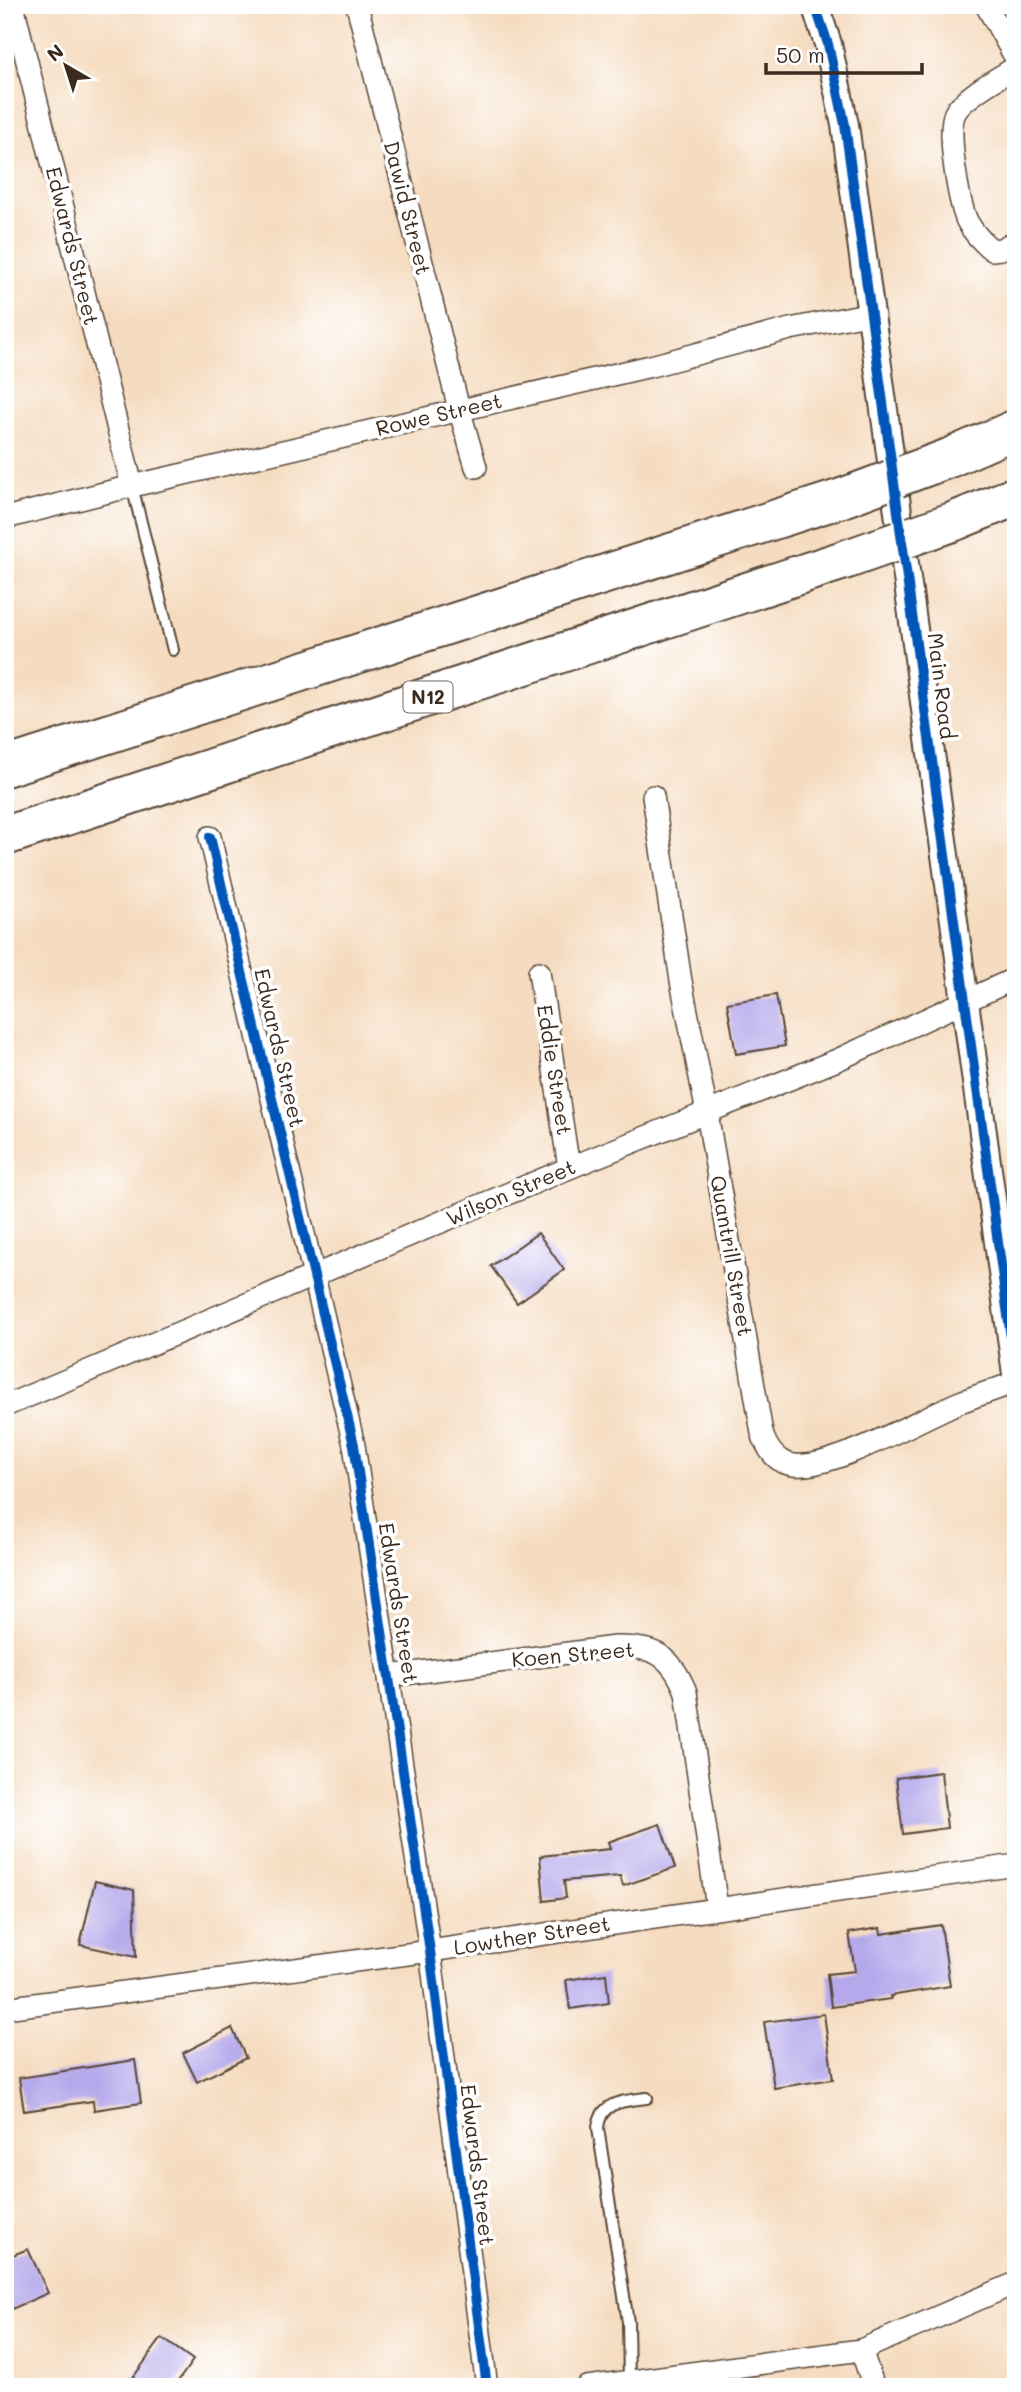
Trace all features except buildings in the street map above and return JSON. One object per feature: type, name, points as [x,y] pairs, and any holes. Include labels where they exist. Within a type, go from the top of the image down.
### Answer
[{"type":"highway","points":[[5,767],[842,498],[949,458],[1016,429]]},
{"type":"highway","name":"N12","points":[[5,836],[850,558],[1016,496]]},
{"type":"street","name":"Edwards Street","points":[[13,5],[132,486]]},
{"type":"street","name":"Dawid Street","points":[[357,5],[459,410],[476,467]]},
{"type":"street","name":"Main Road","points":[[815,5],[828,44],[845,125],[1016,1374]]},
{"type":"street","points":[[986,5],[1016,59]]},
{"type":"street","points":[[1016,67],[968,99],[955,113],[951,125],[956,173],[969,223],[977,236],[992,250],[1001,249],[1016,241]]},
{"type":"street","name":"Rowe Street","points":[[5,518],[651,366],[790,329],[872,313]]},
{"type":"street","name":"Quantrill Street","points":[[653,796],[681,981],[766,1446],[775,1457],[793,1465],[812,1465],[840,1456],[960,1402],[1016,1382]]},
{"type":"street","name":"Edwards Street","points":[[210,837],[354,1445],[430,1951],[487,2387]]},
{"type":"street","name":"Eddie Street","points":[[539,972],[569,1168]]},
{"type":"street","name":"Wilson Street","points":[[5,1406],[569,1168],[837,1060],[1016,978]]},
{"type":"street","name":"Koen Street","points":[[389,1676],[615,1647],[636,1646],[660,1654],[676,1671],[686,1692],[717,1908]]},
{"type":"street","name":"Lowther Street","points":[[5,2008],[430,1951],[1016,1865]]},
{"type":"street","points":[[587,2387],[861,2350],[1016,2283]]},
{"type":"street","points":[[861,2350],[874,2387]]},
{"type":"lane","points":[[132,486],[173,650]]},
{"type":"lane","points":[[629,2381],[628,2322],[598,2128],[599,2117],[606,2109],[619,2102],[647,2098]]},
{"type":"cycle path","points":[[815,5],[828,44],[845,125],[1016,1374]]},
{"type":"cycle path","points":[[210,837],[354,1445],[430,1951],[487,2387]]}]
